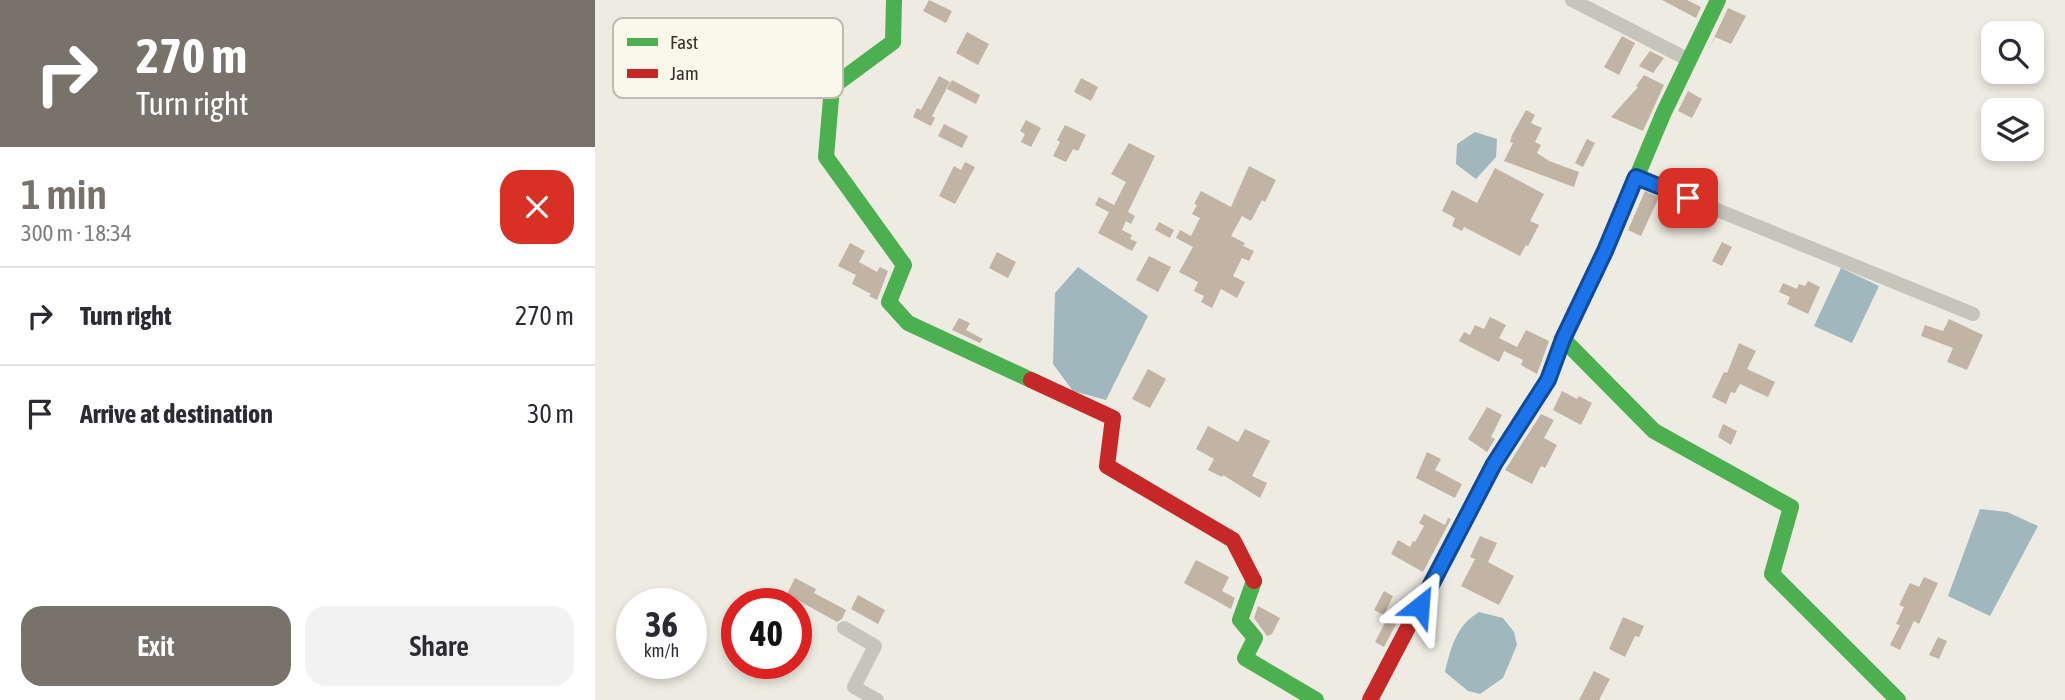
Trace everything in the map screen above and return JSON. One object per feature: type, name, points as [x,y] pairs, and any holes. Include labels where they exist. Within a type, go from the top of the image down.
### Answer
[{"type":"street","points":[[843,79],[893,42],[894,0]]},
{"type":"street","points":[[1572,0],[1689,60]]},
{"type":"street","points":[[1370,700],[1494,464],[1548,380],[1563,339],[1718,0]]},
{"type":"street","points":[[831,98],[826,157],[904,265],[889,302],[908,323],[1113,418],[1107,466],[1233,540],[1255,579],[1240,620],[1255,638],[1245,659],[1316,700]]},
{"type":"street","points":[[1636,177],[1973,314]]},
{"type":"street","points":[[1563,339],[1654,431],[1791,507],[1772,575],[1898,700]]},
{"type":"street","points":[[844,628],[875,646],[854,687],[877,700]]},
{"type":"water","points":[[1475,132],[1497,139],[1496,157],[1476,179],[1456,164],[1457,144]]},
{"type":"water","points":[[1078,267],[1148,316],[1106,400],[1073,391],[1053,364],[1055,293]]},
{"type":"water","points":[[1841,268],[1879,286],[1852,343],[1814,326]]},
{"type":"water","points":[[1980,509],[2007,512],[2038,526],[1990,616],[1948,596]]},
{"type":"water","points":[[1479,612],[1503,618],[1514,632],[1517,645],[1503,678],[1480,694],[1468,691],[1445,672],[1452,646],[1460,631]]},
{"type":"building","points":[[929,0],[952,11],[946,23],[923,11]]},
{"type":"building","points":[[1662,0],[1687,0],[1701,7],[1696,18]]},
{"type":"building","points":[[1728,8],[1746,16],[1731,44],[1715,37],[1707,53]]},
{"type":"building","points":[[967,32],[989,44],[978,65],[956,53]]},
{"type":"building","points":[[1622,36],[1635,43],[1619,75],[1604,67]]},
{"type":"building","points":[[1650,51],[1664,58],[1653,73],[1639,66]]},
{"type":"building","points":[[1644,75],[1664,85],[1643,131],[1611,117],[1638,87],[1636,86]]},
{"type":"building","points":[[939,76],[950,82],[932,116],[935,118],[931,126],[913,117],[917,108],[921,110]]},
{"type":"building","points":[[1081,78],[1098,87],[1091,101],[1074,92]]},
{"type":"building","points":[[952,80],[980,95],[976,104],[947,89]]},
{"type":"building","points":[[1688,91],[1702,99],[1692,118],[1678,111]]},
{"type":"building","points":[[1526,110],[1535,115],[1531,123],[1542,128],[1535,142],[1541,145],[1537,153],[1549,161],[1579,172],[1574,187],[1504,161],[1513,143],[1510,142],[1512,135]]},
{"type":"building","points":[[1026,120],[1041,128],[1031,147],[1021,142],[1025,134],[1020,131]]},
{"type":"building","points":[[944,124],[968,136],[962,148],[938,136]]},
{"type":"building","points":[[1065,125],[1086,135],[1078,151],[1073,149],[1066,162],[1053,156]]},
{"type":"building","points":[[1587,139],[1595,143],[1583,167],[1575,163]]},
{"type":"building","points":[[1129,143],[1155,156],[1128,212],[1135,216],[1131,224],[1126,221],[1122,230],[1132,235],[1130,239],[1137,242],[1132,251],[1098,233],[1109,212],[1095,205],[1099,197],[1114,205],[1126,182],[1111,174]]},
{"type":"building","points":[[965,162],[975,167],[955,204],[939,196],[954,166],[961,170]]},
{"type":"building","points":[[1249,166],[1276,180],[1251,221],[1242,216],[1231,236],[1254,251],[1249,261],[1242,258],[1233,276],[1245,282],[1237,298],[1221,289],[1212,308],[1201,302],[1204,296],[1194,291],[1198,282],[1179,272],[1193,247],[1176,238],[1180,230],[1191,236],[1200,218],[1192,214],[1201,191],[1231,207]]},
{"type":"building","points":[[1495,168],[1544,194],[1530,221],[1539,225],[1520,256],[1464,227],[1462,231],[1452,226],[1455,218],[1442,211],[1452,190],[1477,203]]},
{"type":"building","points":[[1645,191],[1659,197],[1641,236],[1628,230]]},
{"type":"building","points":[[1159,222],[1174,230],[1170,238],[1155,230]]},
{"type":"building","points":[[1722,242],[1732,247],[1722,266],[1712,261]]},
{"type":"building","points":[[850,243],[865,251],[859,262],[877,272],[880,267],[888,271],[877,300],[852,284],[856,275],[838,266]]},
{"type":"building","points":[[997,252],[1016,262],[1008,278],[989,268]]},
{"type":"building","points":[[1149,256],[1171,267],[1158,292],[1136,280]]},
{"type":"building","points":[[1808,281],[1820,287],[1808,314],[1787,304],[1790,297],[1779,292],[1783,283],[1797,289],[1799,284],[1805,286]]},
{"type":"building","points":[[1490,317],[1506,325],[1499,338],[1517,347],[1526,330],[1549,341],[1537,374],[1521,365],[1523,360],[1504,351],[1499,362],[1459,341],[1464,332],[1470,335],[1475,325],[1484,329]]},
{"type":"building","points":[[959,318],[970,323],[966,330],[983,339],[980,343],[952,330]]},
{"type":"building","points":[[1949,319],[1983,335],[1967,370],[1947,362],[1953,348],[1921,336],[1925,325],[1943,331]]},
{"type":"building","points":[[1739,343],[1756,351],[1747,369],[1775,382],[1768,397],[1740,384],[1735,393],[1731,392],[1726,404],[1712,397],[1724,372],[1727,373]]},
{"type":"building","points":[[1148,369],[1166,379],[1150,408],[1132,399]]},
{"type":"building","points":[[1562,391],[1592,403],[1581,425],[1553,410]]},
{"type":"building","points":[[1487,407],[1502,415],[1491,437],[1495,439],[1487,452],[1468,439]]},
{"type":"building","points":[[1541,414],[1554,420],[1544,438],[1557,445],[1545,468],[1541,466],[1532,484],[1505,470]]},
{"type":"building","points":[[1723,424],[1737,431],[1731,445],[1718,437]]},
{"type":"building","points":[[1208,426],[1238,442],[1245,429],[1270,441],[1252,476],[1267,483],[1260,498],[1223,475],[1222,477],[1208,470],[1214,459],[1196,449]]},
{"type":"building","points":[[1427,452],[1441,459],[1435,470],[1462,484],[1455,498],[1416,478]]},
{"type":"building","points":[[1424,514],[1445,525],[1448,518],[1451,519],[1423,572],[1391,554],[1398,540],[1410,547],[1413,541],[1415,542],[1424,526],[1419,523]]},
{"type":"building","points":[[1480,536],[1497,543],[1488,562],[1514,576],[1499,605],[1461,586],[1475,559],[1470,557]]},
{"type":"building","points":[[1196,560],[1229,577],[1222,591],[1235,598],[1231,609],[1184,583]]},
{"type":"building","points":[[1924,577],[1938,583],[1919,624],[1914,621],[1900,650],[1890,645],[1900,625],[1896,624],[1904,607],[1899,605],[1910,583],[1919,587]]},
{"type":"building","points":[[795,578],[816,589],[814,593],[846,610],[842,619],[837,622],[812,608],[812,588],[790,588]]},
{"type":"building","points":[[1384,591],[1393,596],[1384,615],[1374,610]]},
{"type":"building","points":[[858,595],[885,610],[878,624],[851,609]]},
{"type":"building","points":[[1258,606],[1280,618],[1272,634],[1267,636],[1254,618]]},
{"type":"building","points":[[1623,617],[1644,626],[1639,637],[1635,636],[1625,657],[1609,649]]},
{"type":"building","points":[[1387,619],[1396,624],[1384,647],[1375,642]]},
{"type":"building","points":[[1938,637],[1947,641],[1939,659],[1929,655]]},
{"type":"building","points":[[1594,671],[1610,679],[1599,700],[1579,700]]},
{"type":"traffic: fast","points":[[843,79],[893,42],[894,0]]},
{"type":"traffic: fast","points":[[1481,488],[1548,380],[1563,339],[1605,252],[1664,112],[1718,0]]},
{"type":"traffic: fast","points":[[831,98],[826,157],[904,265],[889,302],[908,323],[1031,380]]},
{"type":"traffic: fast","points":[[1563,339],[1654,431],[1791,507],[1772,574],[1898,700]]},
{"type":"traffic: fast","points":[[1254,581],[1240,620],[1255,638],[1245,658],[1316,700]]},
{"type":"traffic: jam","points":[[1031,380],[1113,418],[1107,466],[1233,540],[1254,581]]},
{"type":"traffic: jam","points":[[1370,700],[1481,488]]},
{"type":"route","points":[[1420,606],[1494,464],[1548,380],[1563,339],[1605,251],[1636,177],[1688,198]]}]
